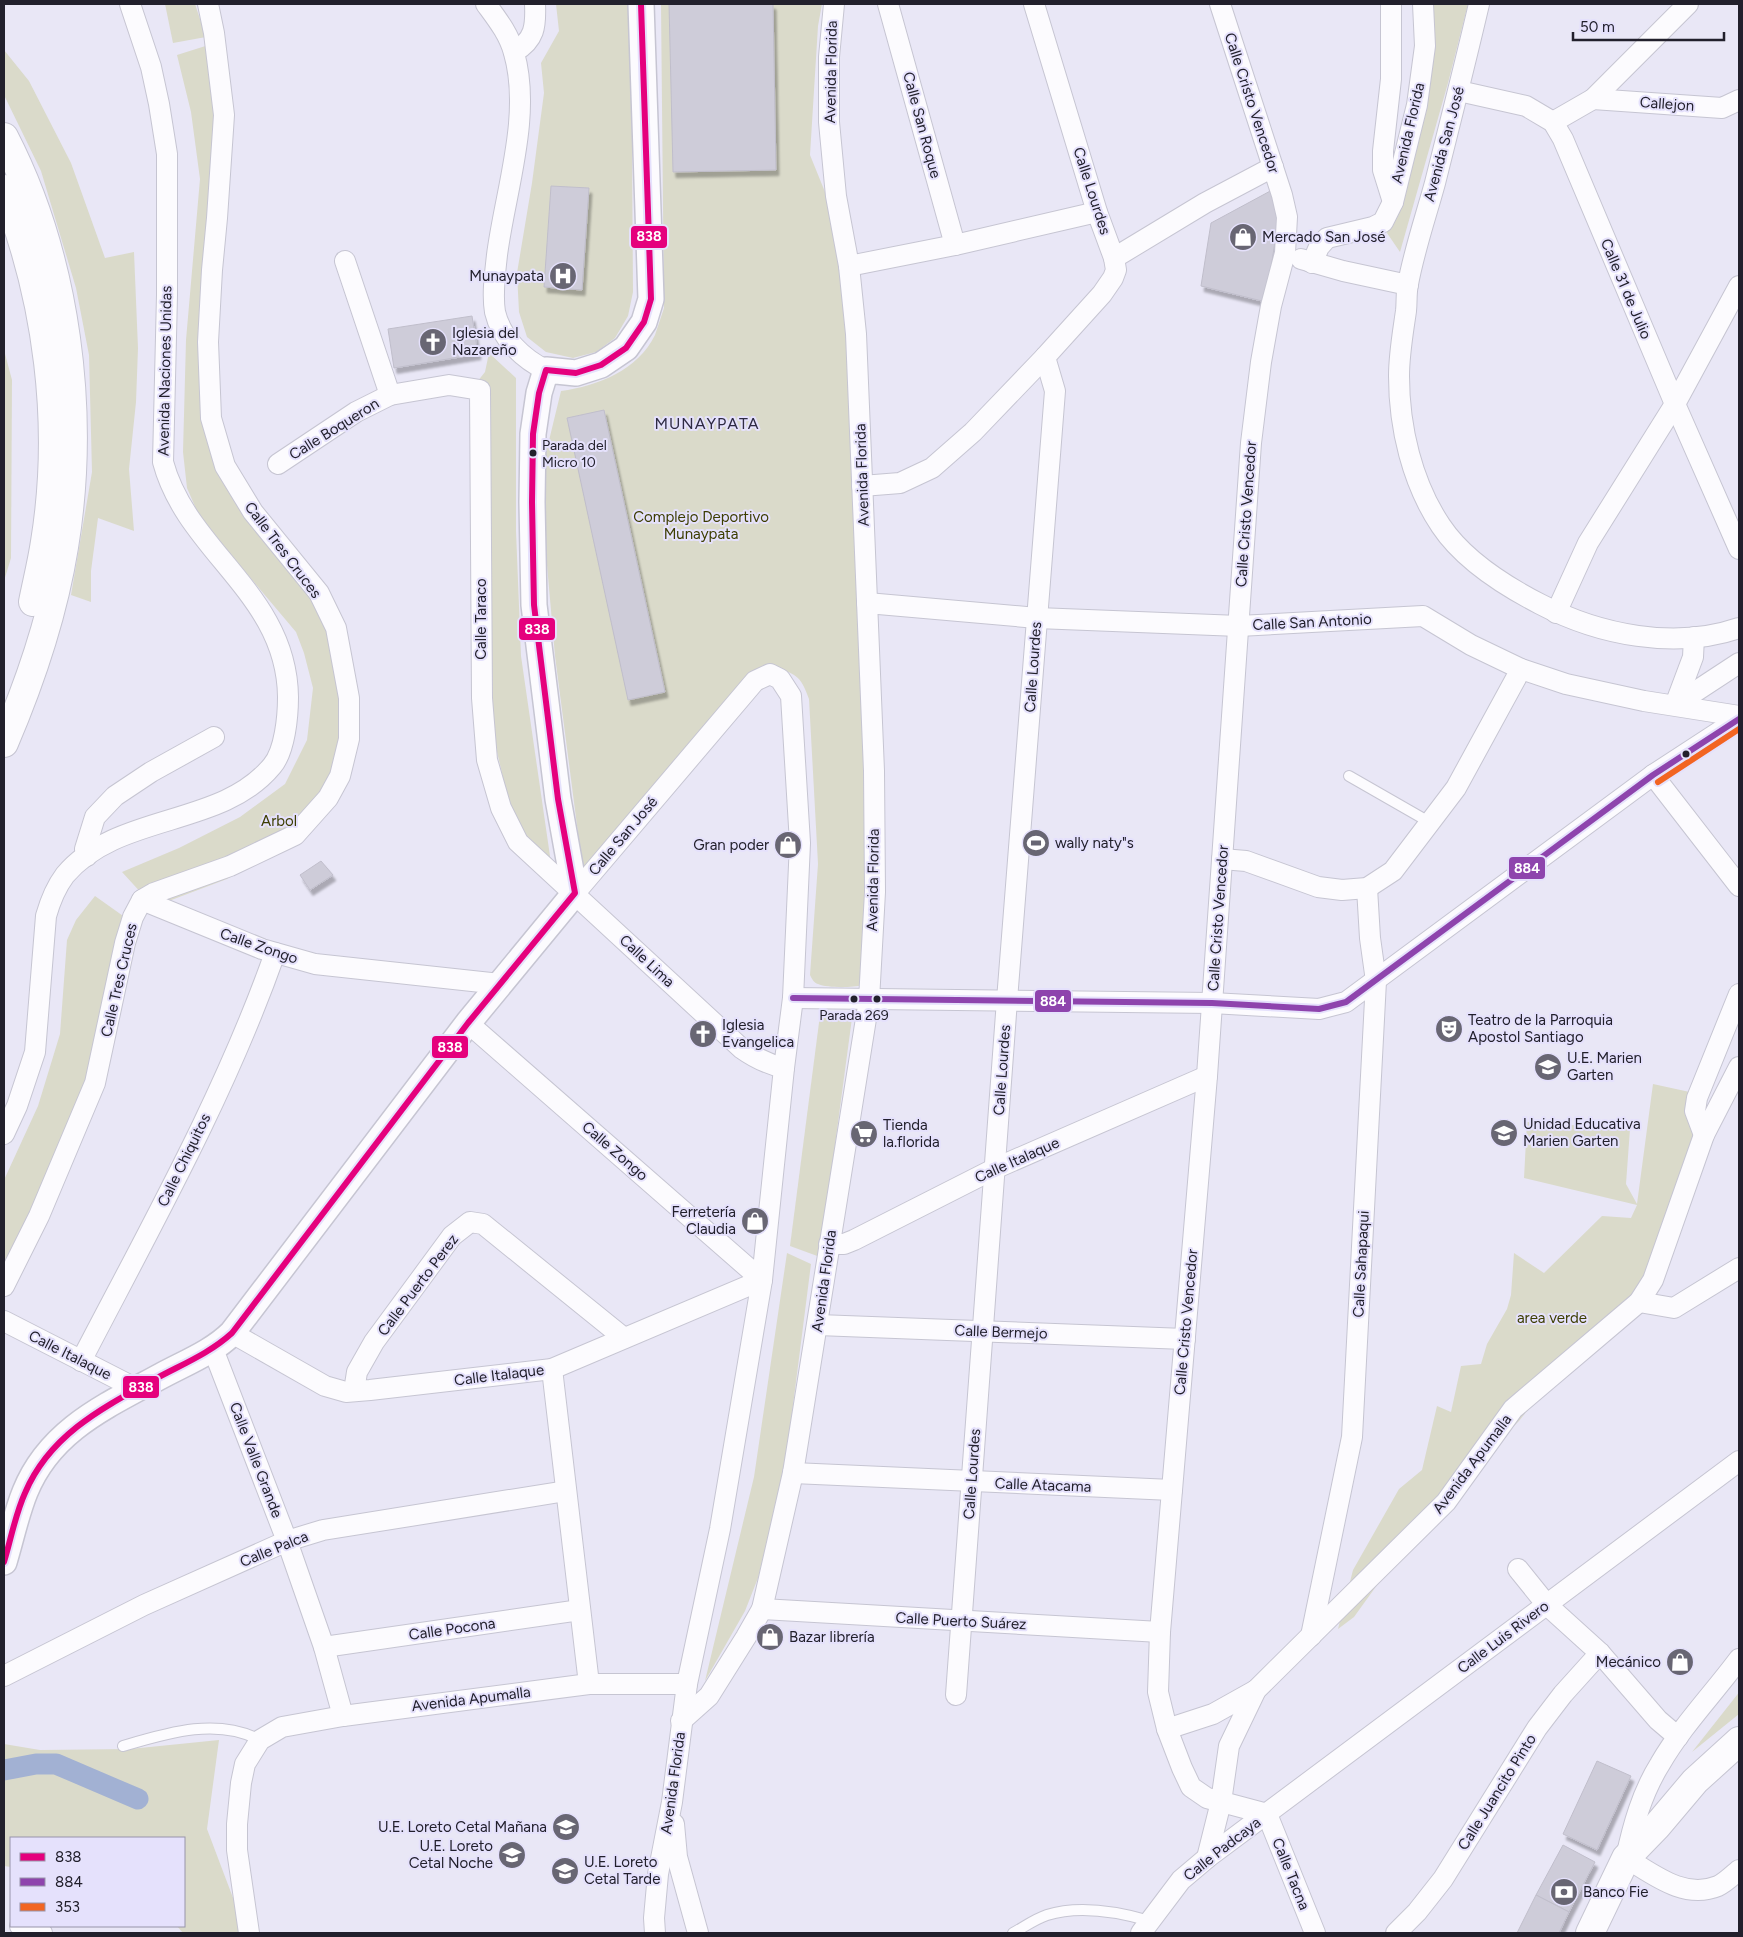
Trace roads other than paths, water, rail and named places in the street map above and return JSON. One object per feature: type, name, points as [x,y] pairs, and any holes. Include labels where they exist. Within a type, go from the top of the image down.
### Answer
[{"type":"main road","points":[[4,137],[34,209],[54,274],[66,338],[72,408],[72,476],[64,548],[47,624],[24,697],[4,743]]},
{"type":"main road","points":[[4,189],[15,217],[34,279],[46,345],[52,409],[52,473],[45,542],[28,623],[4,696]]},
{"type":"main road","points":[[1590,1933],[1626,1858],[1657,1826],[1695,1781],[1739,1741]]},
{"type":"street","name":"Avenida Naciones Unidas","points":[[4,1134],[18,1106],[35,1052],[46,916],[51,900],[65,876],[87,856],[114,839],[149,825],[204,809],[243,792],[273,765],[284,740],[288,713],[288,688],[281,653],[264,615],[236,575],[189,519],[168,482],[163,462],[167,295],[167,154],[151,67],[130,4]]},
{"type":"street","name":"Calle Tres Cruces","points":[[4,1286],[39,1216],[95,1083],[125,943],[133,917],[142,900],[154,893],[230,866],[296,835],[328,798],[340,776],[349,739],[349,698],[336,628],[319,593],[253,512],[230,474],[211,418],[208,342],[224,115],[214,33],[208,4]]},
{"type":"street","points":[[486,4],[503,28],[514,52],[520,103],[513,169],[500,237],[494,283],[496,313],[505,335],[518,352],[530,362],[546,370],[576,373],[601,365],[626,348],[644,322],[651,299],[641,4]]},
{"type":"street","points":[[514,52],[522,47],[530,38],[536,24],[535,4]]},
{"type":"street","name":"Avenida Florida","points":[[681,1721],[709,1696],[762,1609],[793,1474],[869,1000],[875,892],[874,771],[856,334],[849,266],[836,196],[829,122],[829,57],[834,4]]},
{"type":"street","name":"Calle San Roque","points":[[888,4],[955,245]]},
{"type":"street","name":"Calle Lourdes","points":[[862,486],[900,483],[932,468],[973,432],[1044,357],[1102,294],[1116,270],[1114,258],[1096,212],[1034,4]]},
{"type":"street","name":"Calle Cristo Vencedor","points":[[1220,4],[1273,167],[1287,217],[1285,254],[1271,306],[1261,362],[1251,442],[1207,1076],[1160,1632],[1158,1692],[1166,1729],[1191,1787],[1207,1798],[1268,1814]]},
{"type":"street","name":"Avenida Florida","points":[[1392,4],[1391,79],[1382,170],[1393,202]]},
{"type":"street","name":"Avenida Florida","points":[[1312,262],[1319,247],[1327,238],[1373,227],[1383,222],[1393,202],[1417,105],[1426,46],[1423,4]]},
{"type":"street","name":"Avenida San José","points":[[1479,4],[1459,91],[1408,285],[1399,375],[1401,414],[1410,459],[1424,498],[1441,528],[1488,573],[1522,595],[1556,613],[1628,634],[1662,638],[1720,634],[1739,628]]},
{"type":"street","points":[[1459,91],[1526,106],[1553,122],[1593,98],[1688,4]]},
{"type":"street","name":"Callejon","points":[[1593,98],[1722,108],[1739,100]]},
{"type":"street","name":"Calle 31 de Julio","points":[[1553,122],[1563,139],[1675,404],[1739,548]]},
{"type":"street","points":[[1114,258],[1205,203],[1273,167]]},
{"type":"street","points":[[849,266],[955,245],[1096,212]]},
{"type":"street","points":[[1285,254],[1351,273],[1408,285]]},
{"type":"street","points":[[345,261],[390,395]]},
{"type":"street","points":[[1556,613],[1588,543],[1675,404],[1739,286]]},
{"type":"street","name":"Calle Lourdes","points":[[956,1695],[994,1169],[1055,391],[1044,357]]},
{"type":"street","points":[[546,370],[539,393],[533,434],[534,605],[558,800],[575,893]]},
{"type":"street","name":"Calle Boqueron","points":[[278,464],[356,412],[390,395],[450,385],[480,390]]},
{"type":"street","name":"Calle Taraco","points":[[480,390],[482,698],[486,752],[501,808],[518,842]]},
{"type":"street","name":"Calle San Antonio","points":[[867,603],[1037,618],[1239,626],[1423,616],[1471,645],[1521,669],[1566,684],[1644,701],[1739,718]]},
{"type":"street","points":[[1674,705],[1693,657],[1694,637]]},
{"type":"street","points":[[1674,705],[1739,663]]},
{"type":"street","points":[[1222,859],[1246,861],[1318,887],[1342,890],[1367,888],[1393,871],[1456,788],[1521,669]]},
{"type":"street","name":"Calle San José","points":[[4,1562],[25,1492],[40,1463],[55,1442],[89,1416],[213,1349],[232,1333],[468,1023],[575,893],[755,681],[770,674],[780,679],[791,696]]},
{"type":"street","name":"Avenida Florida","points":[[655,1933],[654,1918],[658,1874],[672,1802],[687,1684],[720,1529],[762,1280],[784,1068],[794,998],[800,843],[791,696]]},
{"type":"street","points":[[794,998],[1212,1003],[1318,1008],[1346,1002],[1653,775],[1739,718]]},
{"type":"street","points":[[87,856],[85,849],[95,817],[115,796],[151,772],[214,737]]},
{"type":"street","points":[[1653,775],[1739,886]]},
{"type":"street","name":"Calle Lima","points":[[518,842],[740,1048],[767,1064],[784,1068]]},
{"type":"street","name":"Calle Sahapaqui","points":[[1311,1636],[1352,1437],[1376,981],[1370,938],[1367,888]]},
{"type":"street","name":"Calle Zongo","points":[[142,900],[275,953],[316,964],[500,984]]},
{"type":"street","name":"Calle Chiquitos","points":[[81,1361],[165,1199],[238,1049],[275,953]]},
{"type":"street","points":[[1704,1135],[1695,1111],[1697,1098],[1739,994]]},
{"type":"street","name":"Calle Zongo","points":[[468,1023],[762,1280]]},
{"type":"street","name":"Avenida Apumalla","points":[[1207,1858],[1222,1802],[1229,1746],[1256,1690],[1446,1502],[1513,1409],[1639,1302],[1652,1280],[1704,1135],[1739,1067]]},
{"type":"street","name":"Calle Italaque","points":[[829,1244],[844,1244],[854,1240],[994,1169],[1207,1076]]},
{"type":"street","name":"Calle Puerto Perez","points":[[354,1391],[357,1372],[374,1342],[452,1236],[470,1222],[483,1224],[624,1338]]},
{"type":"street","points":[[1639,1302],[1674,1308],[1739,1268]]},
{"type":"street","name":"Calle Italaque","points":[[232,1333],[325,1386],[346,1392],[552,1369],[762,1280]]},
{"type":"street","name":"Calle Italaque","points":[[4,1320],[137,1389]]},
{"type":"street","name":"Calle Bermejo","points":[[818,1325],[1185,1339]]},
{"type":"street","name":"Calle Valle Grande","points":[[213,1349],[287,1541],[324,1647],[343,1716]]},
{"type":"street","points":[[552,1369],[589,1684]]},
{"type":"street","name":"Calle Luis Rivero","points":[[1268,1814],[1739,1460]]},
{"type":"street","name":"Calle Atacama","points":[[793,1474],[1172,1490]]},
{"type":"street","name":"Calle Palca","points":[[4,1676],[144,1605],[287,1541],[323,1530],[566,1491]]},
{"type":"street","points":[[1518,1568],[1546,1605],[1600,1653],[1658,1720],[1678,1737]]},
{"type":"street","name":"Calle Puerto Suárez","points":[[762,1609],[1160,1632]]},
{"type":"street","name":"Calle Pocona","points":[[324,1647],[580,1610]]},
{"type":"street","name":"Calle Juancito Pinto","points":[[1396,1933],[1417,1912],[1443,1879],[1536,1728],[1563,1694],[1600,1653]]},
{"type":"street","points":[[1739,1660],[1678,1737],[1660,1764],[1645,1793],[1633,1825],[1626,1858],[1675,1887],[1696,1890],[1718,1886],[1739,1870]]},
{"type":"street","name":"Avenida Apumalla","points":[[260,1740],[282,1727],[343,1716],[589,1684],[687,1684]]},
{"type":"street","points":[[1166,1729],[1213,1714],[1256,1690]]},
{"type":"street","points":[[248,1933],[237,1850],[237,1824],[245,1764],[260,1740]]},
{"type":"street","points":[[672,1802],[677,1857],[698,1933]]},
{"type":"street","name":"Calle Padcaya","points":[[1146,1927],[1180,1880],[1268,1814]]},
{"type":"street","name":"Calle Tacna","points":[[1268,1814],[1314,1933]]},
{"type":"lane","points":[[1349,776],[1430,823]]},
{"type":"lane","points":[[123,1746],[173,1733],[213,1728],[239,1730],[260,1740]]},
{"type":"lane","points":[[1013,1933],[1046,1915],[1075,1910],[1108,1913],[1146,1927]]},
{"type":"waterway","points":[[4,1770],[36,1764],[56,1764],[138,1799]]},
{"type":"place","name":"Mercado San José","points":[[1243,237]]},
{"type":"place","name":"Munaypata","points":[[563,276]]},
{"type":"place","name":"Iglesia del Nazareño","points":[[433,342]]},
{"type":"place","name":"Parada del Micro 10","points":[[533,453]]},
{"type":"place","name":"wally naty\"s","points":[[1036,843]]},
{"type":"place","name":"Gran poder","points":[[788,845]]},
{"type":"place","name":"Parada 269","points":[[854,999]]},
{"type":"place","name":"Teatro de la Parroquia Apostol Santiago","points":[[1449,1029]]},
{"type":"place","name":"Iglesia Evangelica","points":[[703,1034]]},
{"type":"place","name":"U.E. Marien Garten","points":[[1548,1067]]},
{"type":"place","name":"Unidad Educativa Marien Garten","points":[[1504,1133]]},
{"type":"place","name":"Tienda la.florida","points":[[864,1134]]},
{"type":"place","name":"Ferretería Claudia","points":[[755,1221]]},
{"type":"place","name":"Bazar librería","points":[[770,1637]]},
{"type":"place","name":"Mecánico","points":[[1680,1662]]},
{"type":"place","name":"U.E. Loreto Cetal Mañana","points":[[566,1827]]},
{"type":"place","name":"U.E. Loreto Cetal Noche","points":[[512,1855]]},
{"type":"place","name":"U.E. Loreto Cetal Tarde","points":[[565,1871]]},
{"type":"place","name":"Banco Fie","points":[[1564,1892]]},
{"type":"district","name":"MUNAYPATA","points":[[707,423]]},
{"type":"park label","name":"Complejo Deportivo Munaypata","points":[[701,526]]},
{"type":"park label","name":"Arbol","points":[[279,821]]},
{"type":"park label","name":"area verde","points":[[1552,1318]]}]
